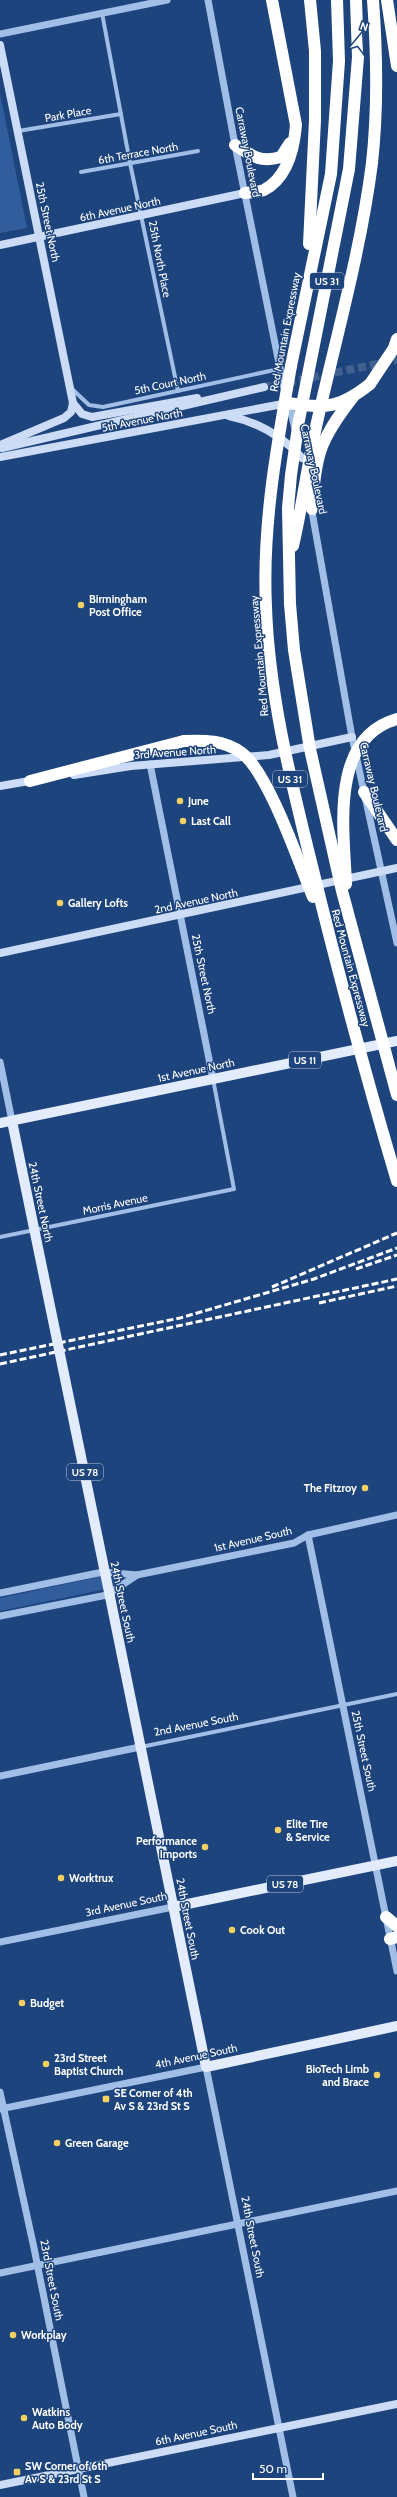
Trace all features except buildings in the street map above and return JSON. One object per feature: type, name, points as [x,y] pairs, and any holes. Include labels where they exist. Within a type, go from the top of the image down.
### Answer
[{"type":"highway","points":[[285,367],[311,229],[316,76],[310,0]]},
{"type":"highway","name":"Red Mountain Expressway","points":[[337,0],[339,61],[331,174],[285,367],[268,525],[266,607],[274,696],[284,755],[329,938],[364,1070],[397,1182]]},
{"type":"highway","name":"Red Mountain Expressway","points":[[356,0],[358,57],[349,169],[299,420],[288,508],[289,560],[294,650],[310,749],[347,910],[397,1095]]},
{"type":"highway","points":[[289,560],[300,517],[316,424],[362,229],[372,163],[376,59],[373,0]]},
{"type":"highway","points":[[387,0],[397,66]]},
{"type":"highway","points":[[245,193],[263,190],[276,179],[290,158],[296,125],[273,5]]},
{"type":"highway","points":[[235,145],[255,158],[268,161],[281,157],[291,141],[296,125]]},
{"type":"highway","points":[[288,403],[314,407],[334,406],[353,397],[370,384],[394,348],[397,339]]},
{"type":"highway","points":[[312,509],[314,477],[321,445],[332,425],[353,397]]},
{"type":"highway","points":[[347,910],[343,806],[349,772],[363,740],[380,726],[397,719]]},
{"type":"highway","points":[[30,781],[184,741],[206,740],[227,745],[241,753],[258,771],[285,827],[329,938]]},
{"type":"highway","points":[[364,792],[397,840]]},
{"type":"highway","points":[[386,1917],[397,1926]]},
{"type":"main road","name":"25th Street North","points":[[0,45],[41,237],[73,403]]},
{"type":"main road","name":"6th Avenue North","points":[[0,245],[245,193]]},
{"type":"main road","name":"5th Avenue North","points":[[0,448],[264,387],[255,386],[102,417],[92,417],[82,414],[73,403]]},
{"type":"main road","points":[[0,445],[64,418],[71,412],[73,403]]},
{"type":"main road","name":"5th Avenue North","points":[[0,457],[226,416],[288,403]]},
{"type":"main road","points":[[226,416],[244,419],[267,429],[289,444],[302,458]]},
{"type":"main road","name":"3rd Avenue North","points":[[0,786],[150,764],[269,755],[352,737]]},
{"type":"main road","name":"2nd Avenue North","points":[[0,953],[180,916],[397,868]]},
{"type":"main road","name":"1st Avenue North","points":[[0,1123],[397,1041]]},
{"type":"main road","name":"24th Street North","points":[[12,1121],[59,1346]]},
{"type":"main road","name":"24th Street South","points":[[59,1346],[206,2067]]},
{"type":"main road","name":"3rd Avenue South","points":[[173,1907],[397,1861]]},
{"type":"main road","name":"4th Avenue South","points":[[206,2067],[397,2026]]},
{"type":"main road","name":"6th Avenue South","points":[[0,2485],[397,2404]]},
{"type":"street","points":[[0,34],[167,0]]},
{"type":"street","name":"Carraway Boulevard","points":[[208,0],[245,193],[285,367],[288,403],[302,458],[312,509],[352,737],[397,943]]},
{"type":"street","name":"25th North Place","points":[[102,13],[130,163],[178,391]]},
{"type":"street","name":"Park Place","points":[[18,132],[121,114]]},
{"type":"street","name":"6th Terrace North","points":[[81,172],[198,151]]},
{"type":"street","name":"5th Court North","points":[[71,388],[89,405],[103,407],[285,367]]},
{"type":"street","name":"25th Street North","points":[[150,764],[234,1189]]},
{"type":"street","name":"24th Street North","points":[[0,1062],[12,1121]]},
{"type":"street","name":"Morris Avenue","points":[[0,1237],[234,1189]]},
{"type":"street","name":"1st Avenue South","points":[[0,1593],[103,1572],[137,1575],[294,1543],[308,1534],[397,1515]]},
{"type":"street","name":"25th Street South","points":[[308,1534],[386,1917],[394,1942],[397,1971]]},
{"type":"street","name":"1st Avenue South","points":[[0,1616],[107,1595],[137,1575]]},
{"type":"street","name":"2nd Avenue South","points":[[0,1776],[397,1694]]},
{"type":"street","name":"3rd Avenue South","points":[[0,1942],[173,1907]]},
{"type":"street","name":"4th Avenue South","points":[[2,2109],[206,2067]]},
{"type":"street","name":"24th Street South","points":[[206,2067],[293,2497]]},
{"type":"street","name":"23rd Street South","points":[[0,2092],[2,2109],[37,2265],[84,2497]]},
{"type":"street","points":[[0,2273],[397,2191]]},
{"type":"shaded area","points":[[0,93],[27,228],[0,233]]},
{"type":"shaded area","points":[[103,1576],[123,1579],[106,1589],[0,1611],[0,1598]]},
{"type":"tunnel","points":[[264,387],[397,360]]},
{"type":"railway","points":[[272,1287],[397,1233]]},
{"type":"railway","points":[[0,1355],[180,1318],[314,1279],[397,1248]]},
{"type":"railway","points":[[356,1269],[397,1255]]},
{"type":"railway","points":[[0,1364],[397,1279]]},
{"type":"railway","points":[[319,1303],[397,1286]]},
{"type":"place","name":"Birmingham Post Office","points":[[81,605]]},
{"type":"place","name":"June","points":[[180,801]]},
{"type":"place","name":"Last Call","points":[[183,821]]},
{"type":"place","name":"Gallery Lofts","points":[[60,903]]},
{"type":"place","name":"The Fitzroy","points":[[365,1488]]},
{"type":"place","name":"Elite Tire & Service","points":[[278,1830]]},
{"type":"place","name":"Performance Imports","points":[[205,1847]]},
{"type":"place","name":"Worktrux","points":[[61,1878]]},
{"type":"place","name":"Cook Out","points":[[232,1930]]},
{"type":"place","name":"Budget","points":[[22,2003]]},
{"type":"place","name":"23rd Street Baptist Church","points":[[46,2064]]},
{"type":"place","name":"BioTech Limb and Brace","points":[[377,2075]]},
{"type":"place","name":"SE Corner of 4th Av S & 23rd St S","points":[[106,2099]]},
{"type":"place","name":"Green Garage","points":[[57,2143]]},
{"type":"place","name":"Workplay","points":[[13,2335]]},
{"type":"place","name":"Watkins Auto Body","points":[[24,2418]]},
{"type":"place","name":"SW Corner of 6th Av S & 23rd St S","points":[[17,2472]]}]
